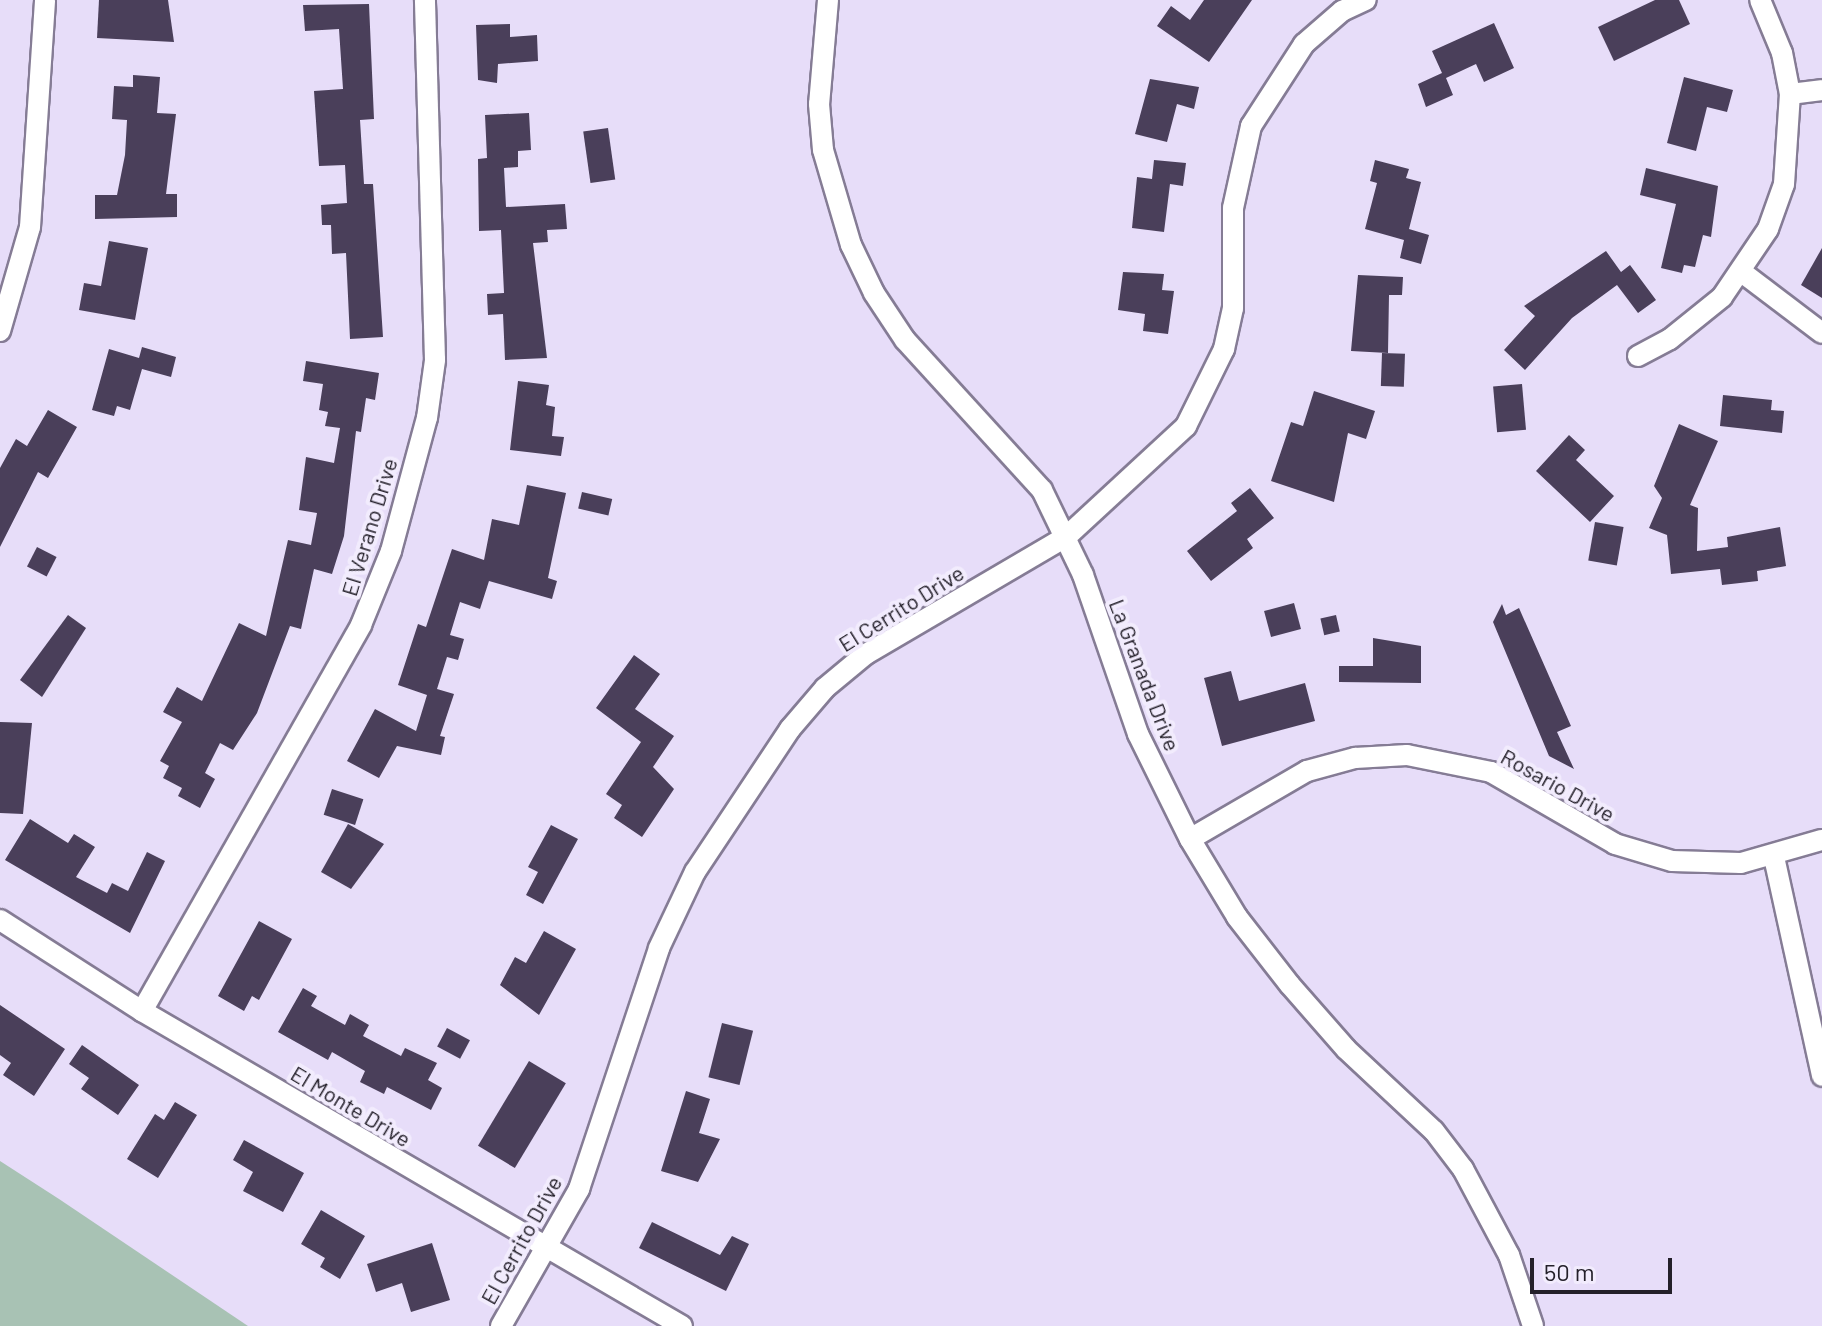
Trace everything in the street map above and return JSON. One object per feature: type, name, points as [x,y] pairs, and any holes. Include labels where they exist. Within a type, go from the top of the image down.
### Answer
[{"type":"street","points":[[0,331],[30,227],[45,0]]},
{"type":"street","name":"El Verano Drive","points":[[142,1011],[361,625],[391,551],[427,418],[435,360],[425,0]]},
{"type":"street","name":"La Granada Drive","points":[[828,0],[819,104],[823,150],[851,245],[905,340],[1016,455],[1067,536],[1138,734],[1190,839],[1237,917],[1290,985],[1346,1049],[1434,1131],[1463,1169],[1509,1255],[1533,1326]]},
{"type":"street","name":"El Cerrito Drive","points":[[501,1326],[548,1252],[579,1189],[673,912],[790,729],[866,654],[1067,536],[1159,458],[1210,387],[1233,308],[1233,208],[1251,126],[1304,44],[1342,11],[1366,0]]},
{"type":"street","points":[[1638,356],[1696,321],[1743,273],[1784,184],[1790,94],[1782,53],[1760,0]]},
{"type":"street","points":[[1790,94],[1822,90]]},
{"type":"street","points":[[1743,273],[1822,333]]},
{"type":"street","name":"Rosario Drive","points":[[1190,839],[1307,771],[1355,758],[1407,755],[1491,772],[1588,831],[1643,854],[1706,864],[1774,857],[1822,840]]},
{"type":"street","points":[[1774,857],[1822,1076]]},
{"type":"street","name":"El Monte Drive","points":[[0,920],[142,1011],[548,1252],[682,1326]]},
{"type":"green space","points":[[0,1161],[59,1199],[248,1326],[0,1326]]},
{"type":"building","points":[[99,0],[168,0],[174,42],[97,38]]},
{"type":"building","points":[[1204,0],[1252,0],[1209,62],[1157,26],[1171,6],[1190,20]]},
{"type":"building","points":[[1655,0],[1679,0],[1690,24],[1614,61],[1598,27]]},
{"type":"building","points":[[369,4],[374,119],[360,120],[364,184],[373,184],[383,337],[350,339],[346,253],[332,254],[331,225],[322,225],[321,205],[347,203],[345,165],[319,166],[314,91],[343,89],[339,29],[305,31],[303,5]]},
{"type":"building","points":[[1494,23],[1514,68],[1484,82],[1476,64],[1446,78],[1453,95],[1426,107],[1418,84],[1442,73],[1432,51]]},
{"type":"building","points":[[510,24],[510,37],[537,35],[538,61],[498,64],[497,83],[478,80],[476,25]]},
{"type":"building","points":[[133,75],[160,77],[157,113],[176,114],[166,194],[177,194],[177,217],[95,219],[95,195],[117,195],[125,155],[127,120],[112,119],[114,86],[133,87]]},
{"type":"building","points":[[1684,77],[1733,90],[1727,112],[1707,107],[1696,151],[1667,143]]},
{"type":"building","points":[[1150,79],[1199,87],[1194,109],[1177,104],[1167,142],[1135,134]]},
{"type":"building","points":[[529,113],[531,150],[518,151],[518,167],[504,168],[506,207],[565,204],[567,229],[547,230],[548,242],[533,243],[547,358],[505,360],[503,314],[488,315],[487,294],[504,293],[501,230],[479,231],[478,159],[487,158],[485,115]]},
{"type":"building","points":[[608,128],[615,179],[590,183],[583,131]]},
{"type":"building","points":[[1154,160],[1186,163],[1183,186],[1170,184],[1164,232],[1132,228],[1137,177],[1152,179]]},
{"type":"building","points":[[1375,160],[1409,169],[1406,178],[1421,182],[1409,229],[1429,235],[1421,264],[1400,258],[1404,240],[1365,229],[1377,183],[1370,181]]},
{"type":"building","points":[[1646,168],[1718,186],[1711,237],[1703,235],[1695,267],[1684,265],[1682,273],[1661,268],[1676,204],[1640,195]]},
{"type":"building","points":[[109,241],[148,248],[135,320],[79,310],[84,283],[101,286]]},
{"type":"building","points":[[1822,248],[1822,298],[1801,285]]},
{"type":"building","points":[[1606,251],[1621,272],[1630,265],[1656,300],[1638,313],[1617,285],[1572,318],[1525,370],[1504,350],[1535,316],[1524,306]]},
{"type":"building","points":[[1123,272],[1164,274],[1162,290],[1174,291],[1168,334],[1143,331],[1145,314],[1118,310]]},
{"type":"building","points":[[1358,275],[1403,277],[1402,295],[1389,295],[1388,353],[1351,351]]},
{"type":"building","points":[[142,347],[176,357],[171,377],[142,369],[130,410],[117,406],[114,416],[92,410],[109,349],[139,358]]},
{"type":"building","points":[[1382,353],[1405,354],[1404,387],[1381,386]]},
{"type":"building","points":[[306,361],[379,373],[375,400],[366,398],[361,432],[356,431],[344,536],[332,574],[314,569],[301,629],[290,626],[257,713],[233,750],[220,743],[205,773],[215,779],[200,808],[178,796],[182,788],[163,778],[169,766],[160,761],[182,722],[163,712],[177,687],[202,701],[239,623],[266,636],[288,540],[311,545],[317,513],[299,510],[306,457],[334,463],[340,428],[325,426],[328,412],[319,410],[323,384],[303,381]]},
{"type":"building","points":[[518,381],[549,385],[546,405],[555,407],[552,436],[564,437],[561,456],[510,450]]},
{"type":"building","points":[[1522,384],[1526,430],[1497,432],[1493,387]]},
{"type":"building","points":[[1314,391],[1375,411],[1366,439],[1348,433],[1334,502],[1271,481],[1291,422],[1303,426]]},
{"type":"building","points":[[1723,395],[1772,400],[1771,410],[1784,411],[1782,433],[1720,426]]},
{"type":"building","points":[[48,410],[77,427],[48,478],[38,472],[0,547],[0,468],[16,439],[27,446]]},
{"type":"building","points":[[1679,424],[1718,441],[1690,505],[1698,508],[1697,551],[1728,547],[1727,537],[1780,527],[1786,566],[1757,571],[1758,581],[1722,585],[1720,569],[1671,574],[1667,535],[1649,528],[1662,498],[1654,486]]},
{"type":"building","points":[[1569,435],[1585,450],[1576,460],[1614,496],[1590,522],[1536,471]]},
{"type":"building","points":[[527,485],[566,493],[548,578],[557,581],[552,599],[489,581],[480,609],[460,602],[450,635],[464,639],[458,660],[447,657],[437,689],[454,694],[440,736],[445,737],[441,755],[397,746],[379,778],[347,761],[375,709],[416,731],[427,695],[398,685],[418,624],[426,627],[452,549],[484,560],[492,519],[519,525]]},
{"type":"building","points":[[1250,488],[1274,518],[1247,539],[1253,548],[1211,581],[1187,551],[1237,511],[1231,503]]},
{"type":"building","points":[[582,492],[612,499],[608,516],[578,509]]},
{"type":"building","points":[[1595,522],[1624,527],[1617,565],[1588,560]]},
{"type":"building","points":[[37,547],[57,557],[47,577],[27,567]]},
{"type":"building","points":[[1294,603],[1301,629],[1271,637],[1264,611]]},
{"type":"building","points":[[1502,604],[1506,615],[1519,608],[1571,726],[1557,732],[1574,769],[1549,756],[1493,622]]},
{"type":"building","points":[[68,615],[86,628],[42,697],[20,680]]},
{"type":"building","points":[[1336,615],[1340,632],[1324,635],[1320,619]]},
{"type":"building","points":[[1373,638],[1421,646],[1421,683],[1339,682],[1339,666],[1373,666]]},
{"type":"building","points":[[634,655],[660,674],[635,709],[674,736],[653,767],[674,789],[642,837],[614,818],[622,805],[606,794],[641,742],[596,708]]},
{"type":"building","points":[[1231,671],[1239,701],[1305,683],[1315,721],[1222,746],[1204,678]]},
{"type":"building","points":[[0,722],[32,723],[23,814],[0,813]]},
{"type":"building","points":[[332,789],[363,799],[355,825],[324,815]]},
{"type":"building","points":[[30,819],[68,843],[74,834],[95,847],[76,877],[107,893],[112,883],[128,891],[147,852],[165,861],[130,933],[5,860]]},
{"type":"building","points":[[348,824],[384,844],[351,889],[321,872]]},
{"type":"building","points":[[551,825],[578,839],[543,904],[526,895],[538,872],[528,867]]},
{"type":"building","points":[[259,921],[292,939],[259,1000],[252,996],[244,1011],[218,996]]},
{"type":"building","points":[[544,931],[576,949],[539,1015],[500,985],[515,957],[526,963]]},
{"type":"building","points":[[303,988],[317,996],[311,1006],[345,1025],[350,1014],[369,1025],[363,1036],[401,1056],[405,1048],[437,1063],[428,1080],[442,1088],[431,1110],[387,1087],[384,1094],[360,1082],[365,1071],[332,1052],[328,1060],[278,1032]]},
{"type":"building","points":[[0,1005],[65,1049],[34,1096],[3,1075],[11,1063],[0,1055]]},
{"type":"building","points":[[722,1023],[753,1031],[740,1085],[708,1077]]},
{"type":"building","points":[[447,1028],[470,1040],[460,1059],[437,1047]]},
{"type":"building","points":[[82,1045],[139,1085],[118,1115],[81,1089],[89,1078],[69,1064]]},
{"type":"building","points":[[529,1061],[566,1083],[515,1168],[478,1146]]},
{"type":"building","points":[[686,1091],[710,1099],[699,1133],[720,1139],[698,1182],[661,1171]]},
{"type":"building","points":[[175,1102],[197,1115],[158,1178],[127,1159],[155,1114],[164,1120]]},
{"type":"building","points":[[244,1140],[304,1173],[283,1212],[243,1191],[253,1172],[233,1160]]},
{"type":"building","points":[[321,1210],[365,1236],[340,1279],[320,1267],[325,1258],[301,1244]]},
{"type":"building","points":[[652,1222],[720,1255],[732,1236],[749,1244],[726,1291],[639,1248]]},
{"type":"building","points":[[432,1243],[450,1300],[411,1312],[402,1283],[376,1292],[367,1264]]}]
